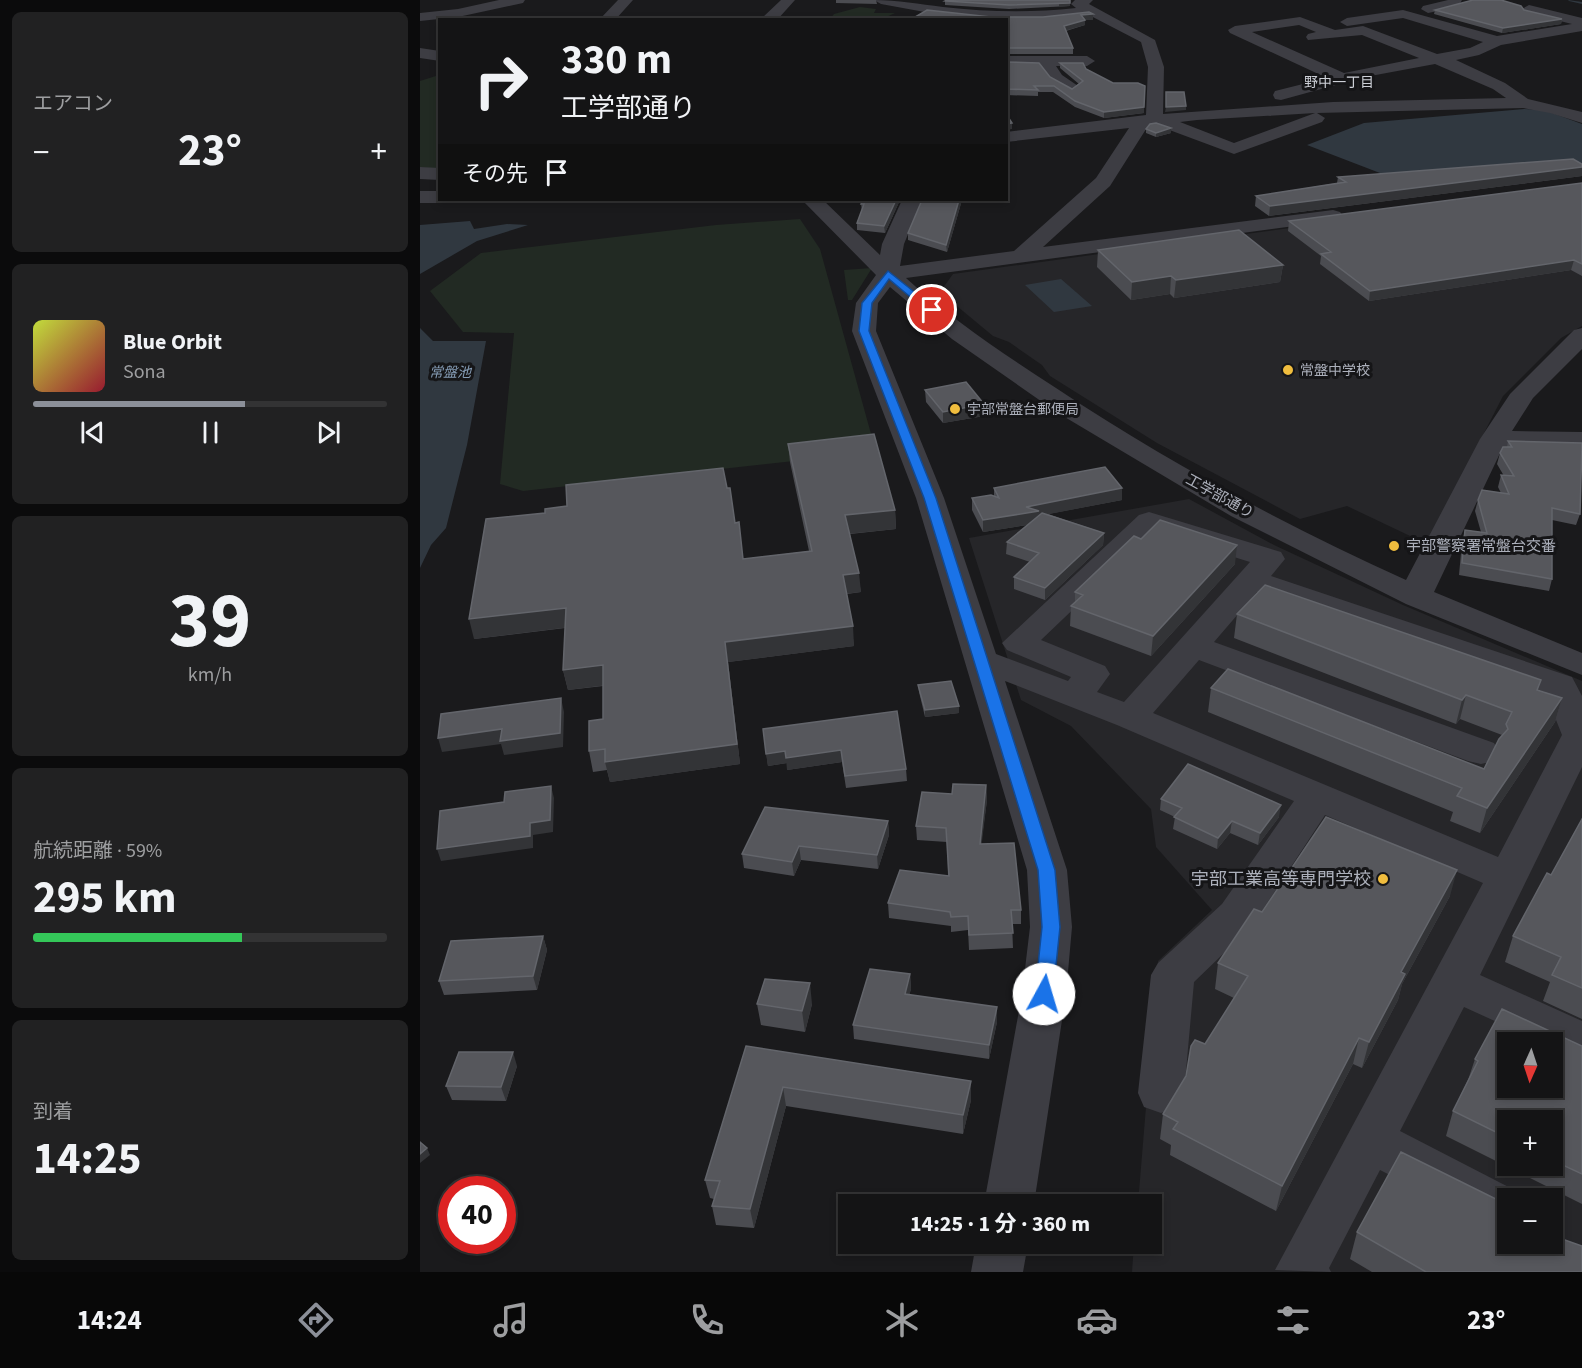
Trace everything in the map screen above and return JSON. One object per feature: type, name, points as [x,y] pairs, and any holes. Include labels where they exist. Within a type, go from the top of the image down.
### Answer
[{"type":"street","points":[[475,0],[495,5]]},
{"type":"street","points":[[420,17],[518,0]]},
{"type":"street","points":[[608,18],[626,0]]},
{"type":"street","points":[[770,18],[788,0]]},
{"type":"street","points":[[881,0],[941,11],[994,17],[1043,16],[1088,5],[1148,40],[1156,67],[1154,118]]},
{"type":"street","points":[[994,17],[999,0]]},
{"type":"street","points":[[1428,9],[1457,4]]},
{"type":"street","points":[[1529,9],[1582,25]]},
{"type":"street","points":[[1345,22],[1402,14],[1497,41]]},
{"type":"street","points":[[1334,34],[1300,21],[1235,30],[1343,79]]},
{"type":"street","points":[[1197,115],[1343,79],[1474,52],[1497,41],[1582,25]]},
{"type":"street","points":[[1266,43],[1364,30],[1479,76],[1523,103]]},
{"type":"street","points":[[1064,62],[1063,46],[1066,45]]},
{"type":"street","points":[[420,53],[438,56]]},
{"type":"street","points":[[1008,61],[1087,62]]},
{"type":"street","points":[[1047,62],[1049,70],[1057,80],[1073,87]]},
{"type":"street","points":[[1449,80],[1479,76]]},
{"type":"street","points":[[1008,137],[1154,118],[1333,107],[1523,103],[1553,108],[1582,118]]},
{"type":"street","points":[[1020,257],[1102,182],[1142,122],[1154,118],[1234,149],[1332,111],[1333,107]]},
{"type":"street","points":[[420,197],[438,197]]},
{"type":"street","name":"工学部通り","points":[[813,201],[888,274],[959,333],[1045,391],[1215,494],[1293,536],[1417,597],[1582,665]]},
{"type":"street","points":[[912,201],[893,244],[888,274],[867,303],[864,331],[930,498],[1047,870],[1051,927],[1044,994],[1010,1194]]},
{"type":"street","points":[[888,274],[1348,214]]},
{"type":"street","points":[[1417,597],[1420,584],[1494,439],[1523,394],[1582,335]]},
{"type":"street","points":[[1494,439],[1582,440]]},
{"type":"street","points":[[1075,695],[1093,674],[1019,643],[1149,522],[1261,569],[1560,685],[1581,736],[1454,983],[1301,1270],[1305,1272]]},
{"type":"street","points":[[1130,717],[1293,536]]},
{"type":"street","points":[[1193,646],[1481,752]]},
{"type":"street","points":[[983,661],[1130,717],[1507,877]]},
{"type":"street","points":[[1161,1093],[1173,975],[1237,915],[1318,795]]},
{"type":"street","points":[[1454,983],[1582,1041]]},
{"type":"street","points":[[1370,1140],[1497,1206]]},
{"type":"street","points":[[997,1272],[1000,1254]]},
{"type":"shaded area","points":[[860,7],[876,9],[874,13],[895,13],[884,18],[831,18],[834,14]]},
{"type":"shaded area","points":[[438,75],[438,169],[420,167],[420,81]]},
{"type":"shaded area","name":"常盤中学校","points":[[1582,188],[1582,326],[1561,338],[1503,396],[1427,544],[1347,506],[1300,519],[1157,443],[1050,376],[1042,365],[1009,342],[993,336],[940,292],[953,274]]},
{"type":"shaded area","points":[[800,219],[820,249],[876,452],[523,491],[500,484],[514,333],[463,332],[430,291],[481,253],[716,225]]},
{"type":"shaded area","points":[[872,268],[852,300],[848,300],[844,270]]},
{"type":"shaded area","name":"宇部工業高等専門学校","points":[[1189,499],[1274,545],[1403,605],[1582,681],[1582,1272],[1132,1272],[1133,1254],[1162,1254],[1162,1194],[1139,1194],[1158,961],[1212,910],[1156,847],[1151,809],[1071,726],[1021,700],[969,538]]},
{"type":"water","points":[[1524,109],[1544,110],[1582,124],[1582,164],[1393,178],[1307,145],[1364,123]]},
{"type":"water","points":[[470,221],[474,229],[507,224],[528,225],[477,241],[420,274],[420,225]]},
{"type":"water","points":[[1061,279],[1092,306],[1054,312],[1025,285]]},
{"type":"water","name":"常盤池","points":[[420,328],[433,341],[486,341],[467,445],[446,528],[431,545],[420,568]]},
{"type":"building","points":[[1070,0],[1070,3],[1009,5],[945,1]]},
{"type":"building","points":[[1473,0],[1501,0],[1521,6],[1524,10],[1562,19],[1503,28],[1435,10]]},
{"type":"building","points":[[927,10],[991,17],[1043,17],[1089,12],[1093,14],[1081,15],[1085,20],[1064,26],[1073,48],[1008,48],[1008,18],[913,18]]},
{"type":"building","points":[[1008,62],[1039,63],[1050,77],[1072,89],[1083,81],[1060,63],[1083,63],[1086,69],[1113,83],[1138,83],[1145,86],[1144,107],[1104,112],[1075,101],[1054,86],[1034,86],[1038,90],[1008,89]]},
{"type":"building","points":[[1166,92],[1184,92],[1186,106],[1166,107]]},
{"type":"building","points":[[1156,123],[1171,128],[1156,133],[1146,129],[1150,124]]},
{"type":"building","points":[[1573,159],[1582,164],[1582,167],[1270,206],[1256,196],[1346,182],[1338,177]]},
{"type":"building","points":[[1582,183],[1582,264],[1574,260],[1370,291],[1321,254],[1331,252],[1289,221]]},
{"type":"building","points":[[862,201],[896,201],[884,226],[857,223],[864,204],[861,204]]},
{"type":"building","points":[[922,201],[959,201],[946,245],[908,233]]},
{"type":"building","points":[[1239,230],[1283,265],[1176,280],[1171,276],[1132,282],[1098,250]]},
{"type":"building","points":[[966,382],[984,404],[943,412],[925,390]]},
{"type":"building","points":[[874,434],[895,510],[845,515],[859,573],[843,575],[853,626],[725,642],[737,744],[605,762],[605,749],[589,751],[589,721],[603,719],[603,665],[563,670],[566,608],[469,619],[486,519],[545,513],[545,509],[567,506],[566,485],[723,468],[727,488],[730,488],[735,523],[739,522],[743,559],[812,551],[788,444]]},
{"type":"building","points":[[1508,441],[1582,443],[1580,514],[1552,508],[1552,579],[1462,563],[1465,530],[1487,533],[1478,500],[1482,490],[1509,494],[1501,475],[1514,476],[1500,453],[1503,447],[1512,447]]},
{"type":"building","points":[[1105,467],[1122,488],[1026,507],[1039,511],[983,520],[972,498],[991,495],[999,498],[994,488]]},
{"type":"building","points":[[1042,513],[1104,533],[1045,588],[1014,577],[1039,553],[1007,542]]},
{"type":"building","points":[[1160,520],[1237,545],[1153,636],[1071,606],[1083,595],[1075,592],[1134,536],[1141,539]]},
{"type":"building","points":[[1265,585],[1541,680],[1537,690],[1562,698],[1487,808],[1457,796],[1462,788],[1211,688],[1228,669],[1484,769],[1499,739],[1508,729],[1506,724],[1512,712],[1466,695],[1462,700],[1237,614]]},
{"type":"building","points":[[951,681],[959,706],[925,710],[918,685]]},
{"type":"building","points":[[561,698],[560,733],[500,741],[502,729],[438,738],[441,714]]},
{"type":"building","points":[[897,711],[906,769],[845,776],[841,750],[786,758],[785,751],[766,754],[763,729]]},
{"type":"building","points":[[1188,764],[1281,805],[1260,833],[1232,821],[1218,838],[1174,817],[1182,808],[1161,799]]},
{"type":"building","points":[[953,784],[986,785],[980,844],[1014,843],[1021,910],[1011,910],[1013,933],[969,935],[968,916],[951,917],[950,912],[888,903],[900,870],[949,876],[946,828],[916,826],[922,792],[952,794]]},
{"type":"building","points":[[551,786],[550,820],[530,823],[530,836],[437,849],[440,811],[504,802],[505,792]]},
{"type":"building","points":[[765,807],[888,821],[877,855],[799,846],[792,862],[742,854]]},
{"type":"building","points":[[1326,817],[1457,870],[1401,972],[1405,974],[1369,1042],[1359,1038],[1282,1186],[1173,1129],[1178,1122],[1163,1114],[1186,1076],[1191,1046],[1195,1040],[1205,1044],[1248,976],[1218,963],[1254,909],[1262,912]]},
{"type":"building","points":[[1582,819],[1582,988],[1552,975],[1561,957],[1513,936],[1547,873],[1551,875]]},
{"type":"building","points":[[543,936],[533,976],[439,981],[451,941]]},
{"type":"building","points":[[870,969],[910,974],[905,994],[997,1007],[989,1045],[853,1025]]},
{"type":"building","points":[[765,979],[810,983],[802,1011],[757,1004]]},
{"type":"building","points":[[1502,1009],[1552,1032],[1497,1032],[1497,1098],[1563,1098],[1563,1037],[1582,1046],[1582,1174],[1563,1165],[1563,1110],[1497,1110],[1497,1133],[1453,1111],[1478,1061],[1475,1059]]},
{"type":"building","points":[[746,1046],[971,1081],[963,1115],[783,1087],[750,1209],[712,1206],[720,1181],[705,1180]]},
{"type":"building","points":[[459,1052],[513,1052],[501,1087],[446,1086]]},
{"type":"building","points":[[420,1142],[427,1148],[420,1154]]},
{"type":"building","points":[[1401,1152],[1497,1200],[1497,1254],[1563,1254],[1563,1239],[1582,1246],[1582,1272],[1426,1272],[1357,1232]]},
{"type":"waterway","points":[[1570,0],[1582,3]]},
{"type":"place","name":"常盤中学校","points":[[1288,370]]},
{"type":"place","name":"宇部常盤台郵便局","points":[[955,409]]},
{"type":"place","name":"宇部警察署常盤台交番","points":[[1394,546]]},
{"type":"place","name":"宇部工業高等専門学校","points":[[1383,879]]},
{"type":"district","name":"野中一丁目","points":[[1339,82]]},
{"type":"route","points":[[932,310],[888,274],[867,303],[864,331],[930,498],[1047,870],[1051,927],[1044,994]]}]
